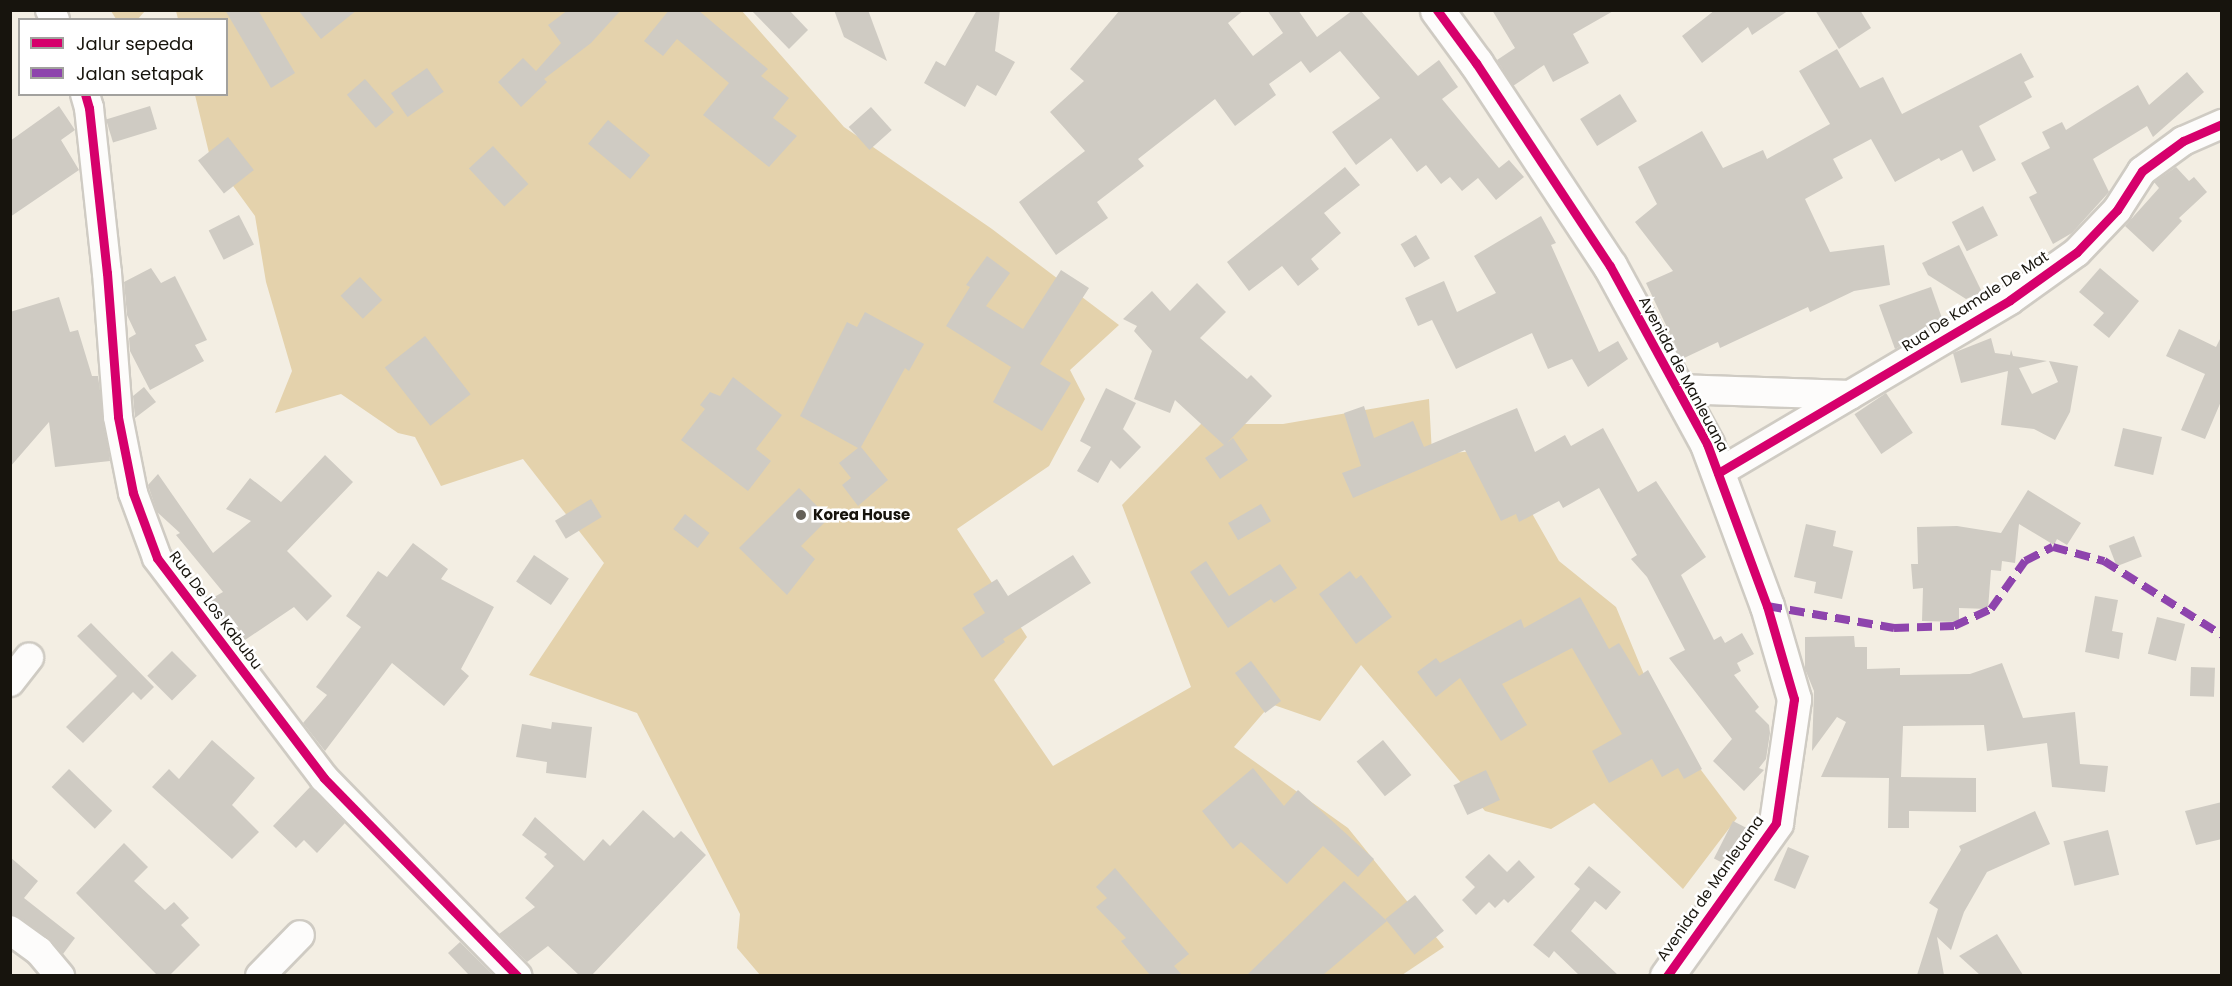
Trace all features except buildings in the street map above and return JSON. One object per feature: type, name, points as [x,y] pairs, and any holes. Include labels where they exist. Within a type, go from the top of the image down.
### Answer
[{"type":"street","name":"Avenida de Manleuana","points":[[1437,10],[1476,63],[1610,266],[1677,389],[1718,473],[1767,606],[1794,699],[1776,823],[1667,975]]},
{"type":"street","name":"Rua De Los Kabubu","points":[[85,96],[89,108],[106,262],[118,417],[133,493],[157,558],[324,778],[517,975]]},
{"type":"street","name":"Rua De Kamale De Mat","points":[[1718,473],[2010,300],[2077,252],[2117,210],[2142,171],[2183,141],[2222,124]]},
{"type":"street","points":[[1677,389],[1850,395]]},
{"type":"street","points":[[10,682],[29,658]]},
{"type":"street","points":[[10,930],[39,951],[60,975]]},
{"type":"street","points":[[260,975],[300,935]]},
{"type":"shaded area","points":[[111,11],[145,11],[139,18],[115,18]]},
{"type":"shaded area","points":[[176,11],[742,11],[844,127],[992,229],[1119,325],[1070,370],[1085,399],[1049,466],[957,529],[1027,637],[994,680],[1053,766],[1191,687],[1122,505],[1201,424],[1283,424],[1429,399],[1432,454],[1496,450],[1559,561],[1616,607],[1662,718],[1737,818],[1683,889],[1594,803],[1551,829],[1485,811],[1361,665],[1320,721],[1271,704],[1234,747],[1348,828],[1444,947],[1402,975],[760,975],[737,948],[740,914],[637,713],[529,675],[604,563],[523,459],[441,486],[415,437],[398,433],[341,394],[275,413],[292,371],[266,282],[255,216],[209,153],[195,96],[228,96],[228,18],[178,18]]},
{"type":"marked path","points":[[1767,606],[1894,628],[1954,626],[1991,609],[2025,561],[2053,547],[2104,561],[2222,635]]},
{"type":"cycle path","points":[[1437,10],[1476,63],[1610,266],[1707,444],[1767,606],[1794,699],[1776,823],[1667,976]]},
{"type":"cycle path","points":[[86,96],[89,108],[107,273],[118,417],[133,493],[157,558],[324,778],[517,976]]},
{"type":"cycle path","points":[[1718,473],[2010,300],[2077,252],[2117,210],[2142,171],[2183,141],[2222,124]]},
{"type":"place","name":"Korea House","points":[[801,515]]}]
